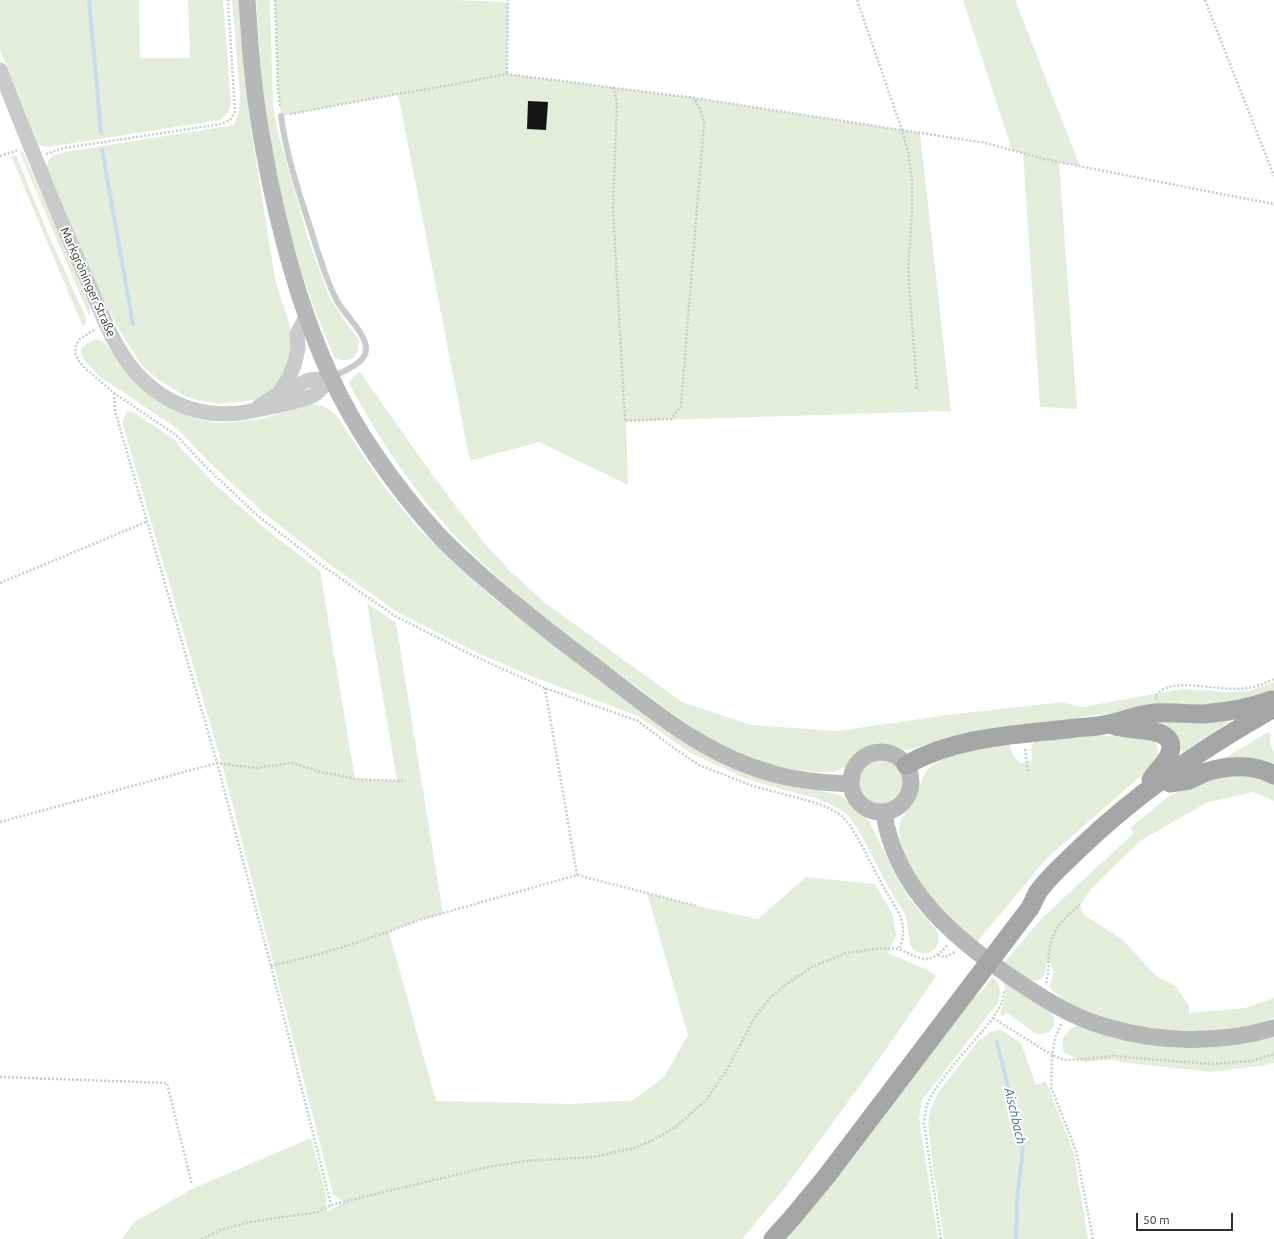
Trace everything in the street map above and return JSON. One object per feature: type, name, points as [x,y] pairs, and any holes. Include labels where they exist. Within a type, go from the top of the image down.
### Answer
[{"type":"main road","points":[[247,0],[253,75],[264,151],[282,237],[306,317],[331,378],[355,421],[390,475],[434,531],[511,601],[560,641],[675,727],[711,749],[741,763],[782,776],[811,781],[851,784]]},
{"type":"main road","points":[[906,765],[931,752],[945,747],[980,740],[1108,724],[1141,715],[1156,713],[1204,714],[1231,711],[1251,707],[1274,699]]},
{"type":"main road","points":[[773,1239],[826,1177],[970,985],[1030,908],[1039,891],[1064,864],[1098,831],[1146,790],[1202,750],[1274,708]]},
{"type":"main road","points":[[1030,908],[1044,898],[1072,869],[1125,820],[1170,783],[1246,734],[1274,718]]},
{"type":"main road","points":[[1108,724],[1155,731],[1168,740],[1171,747],[1170,754],[1165,763],[1155,774],[1146,790]]},
{"type":"main road","points":[[887,752],[895,755],[906,765],[910,771],[912,785],[907,798],[897,808],[884,813],[872,811],[856,799],[852,792],[851,784],[854,769],[865,757],[872,753],[887,752]]},
{"type":"main road","points":[[1170,783],[1190,780],[1204,773],[1220,768],[1240,767],[1257,769],[1274,775]]},
{"type":"main road","points":[[884,813],[892,844],[908,880],[937,918],[956,936],[1003,971],[1040,996],[1067,1011],[1106,1027],[1128,1033],[1157,1037],[1204,1039],[1237,1036],[1274,1028]]},
{"type":"street","name":"Markgröninger Straße","points":[[0,70],[32,152],[70,242],[108,326],[119,349],[143,380],[164,397],[197,411],[216,414],[250,412],[314,396],[331,378]]},
{"type":"street","points":[[278,394],[289,378],[295,362],[298,348],[297,334],[306,317]]},
{"type":"street","name":"Markgröninger Straße","points":[[250,412],[278,394],[309,380],[331,378]]},
{"type":"lane","points":[[281,116],[289,160],[321,262],[338,301],[365,340],[366,349],[362,360],[331,378]]},
{"type":"path","points":[[0,156],[64,148],[222,124],[230,120],[236,112],[228,0]]},
{"type":"path","points":[[275,0],[278,88],[281,116],[507,74],[694,98],[986,143],[1044,159],[1274,204]]},
{"type":"path","points":[[507,74],[508,0]]},
{"type":"path","points":[[857,0],[902,130],[908,152],[912,180],[912,214],[908,270],[917,389]]},
{"type":"path","points":[[1205,0],[1274,176]]},
{"type":"path","points":[[614,87],[617,102],[613,209],[625,421],[671,419],[681,406],[704,123],[700,109],[694,98]]},
{"type":"path","points":[[108,326],[94,330],[80,340],[76,345],[75,353],[87,370],[114,393],[176,435],[207,468],[258,516],[366,597],[395,616],[472,655],[545,688],[638,721],[699,765],[753,786],[813,802],[829,808],[840,815],[849,824],[859,840],[882,886],[900,915],[903,926],[903,938],[899,949]]},
{"type":"path","points":[[114,393],[115,411],[217,763],[271,966],[331,1205]]},
{"type":"path","points":[[0,583],[146,522]]},
{"type":"path","points":[[1156,713],[1156,695],[1165,688],[1181,685],[1225,689],[1247,688],[1261,685],[1274,679]]},
{"type":"path","points":[[545,688],[577,875]]},
{"type":"path","points":[[1023,734],[1028,772]]},
{"type":"path","points":[[0,822],[217,763],[255,768],[292,763],[321,772],[355,779],[406,781]]},
{"type":"path","points":[[271,966],[331,951],[419,920],[577,875],[696,906]]},
{"type":"path","points":[[1048,965],[1049,945],[1055,931],[1063,918],[1080,905]]},
{"type":"path","points":[[201,1239],[221,1230],[249,1222],[318,1212],[331,1205],[483,1168],[525,1161],[594,1157],[634,1148],[656,1139],[677,1126],[706,1100],[726,1073],[755,1017],[772,996],[785,985],[814,966],[847,953],[883,948],[899,949],[918,958],[932,959],[938,955],[956,936]]},
{"type":"path","points":[[1067,1011],[1055,1039],[1052,1055],[1051,1087],[1076,1151],[1093,1239]]},
{"type":"path","points":[[941,1239],[924,1123],[926,1109],[930,1097],[993,1018],[1052,1055],[1064,1060],[1113,1056],[1211,1064],[1251,1061],[1274,1054]]},
{"type":"path","points":[[0,1077],[167,1083],[192,1185]]},
{"type":"green space","points":[[0,0],[139,0],[140,58],[190,58],[188,0],[223,0],[231,102],[228,113],[220,120],[48,147],[38,145],[0,50]]},
{"type":"green space","points":[[232,0],[239,0],[244,77],[250,123],[275,279],[289,323],[292,340],[291,360],[278,384],[266,394],[253,400],[219,404],[201,401],[185,396],[159,380],[143,367],[115,323],[84,257],[47,167],[49,160],[53,156],[65,152],[234,125],[239,111],[240,95]]},
{"type":"green space","points":[[256,0],[270,0],[273,106],[278,133],[310,245],[330,298],[359,341],[358,351],[353,358],[347,360],[335,358],[313,305],[287,221],[274,165],[266,120]]},
{"type":"green space","points":[[275,0],[452,0],[508,2],[507,74],[694,98],[920,133],[951,411],[626,421],[628,485],[539,442],[470,461],[398,94],[281,116],[278,88]]},
{"type":"green space","points":[[963,0],[1015,0],[1080,166],[1059,162],[1077,409],[1040,407],[1023,153],[1012,150]]},
{"type":"green space","points":[[23,152],[90,307],[90,317],[20,153]]},
{"type":"green space","points":[[16,155],[49,236],[86,318],[83,327],[11,156]]},
{"type":"green space","points":[[95,339],[104,342],[139,387],[160,403],[194,418],[217,423],[261,419],[312,404],[325,407],[330,410],[336,415],[381,483],[419,529],[494,599],[612,690],[784,784],[840,795],[869,821],[899,882],[911,901],[938,932],[939,941],[936,948],[930,952],[922,954],[914,950],[910,945],[906,916],[890,890],[858,829],[846,813],[815,798],[745,778],[689,752],[638,716],[528,675],[476,652],[399,613],[329,564],[265,514],[210,463],[178,429],[99,376],[83,358],[81,348]]},
{"type":"green space","points":[[360,372],[431,473],[483,542],[511,572],[545,603],[682,702],[751,725],[838,731],[947,715],[1063,702],[1082,707],[1183,689],[1227,692],[1249,691],[1274,682],[1274,691],[1259,698],[1227,705],[1134,710],[1062,720],[967,735],[907,750],[878,745],[863,750],[847,765],[834,772],[805,771],[779,767],[754,759],[730,749],[685,722],[573,640],[505,584],[462,543],[428,505],[403,472],[370,420],[349,384],[353,377]]},
{"type":"green space","points":[[127,412],[133,412],[174,439],[183,451],[217,486],[268,531],[320,571],[355,779],[397,781],[367,603],[396,623],[443,914],[419,920],[389,932],[436,1101],[573,1104],[633,1100],[664,1077],[688,1035],[647,893],[697,906],[758,919],[806,877],[875,884],[893,915],[896,935],[888,953],[928,970],[936,976],[880,1058],[787,1185],[742,1239],[122,1239],[133,1223],[194,1188],[311,1138],[326,1195],[327,1212],[344,1202],[333,1194],[222,764],[122,422]]},
{"type":"green space","points":[[1234,719],[1182,753],[1179,739],[1173,730],[1156,723],[1154,720]]},
{"type":"green space","points":[[1268,732],[1270,733],[1270,743],[1274,753],[1274,767],[1223,759]]},
{"type":"green space","points":[[1141,735],[1151,737],[1158,750],[1157,756],[1149,769],[1048,857],[976,943],[940,909],[924,889],[903,853],[899,833],[900,823],[915,800],[924,775],[932,766],[941,760],[964,752],[1009,744],[1014,757],[1021,763],[1032,760],[1031,748],[1034,742],[1074,737]]},
{"type":"green space","points":[[878,759],[886,759],[895,763],[901,769],[905,782],[901,795],[895,801],[886,805],[878,805],[869,801],[863,795],[859,786],[859,778],[863,769],[869,763]]},
{"type":"green space","points":[[1238,772],[1274,781],[1274,801],[1253,792],[1206,803],[1140,841],[1091,889],[1080,905],[1084,915],[1123,940],[1157,977],[1176,986],[1189,1006],[1189,1013],[1245,1008],[1274,998],[1274,1018],[1251,1025],[1202,1031],[1150,1029],[1125,1024],[1101,1017],[1079,1008],[1056,994],[1049,987],[1054,972],[1050,962],[1046,963],[1044,975],[1040,979],[1036,980],[1028,979],[1004,963],[1042,918],[1134,833],[1130,828],[1169,796],[1188,786]]},
{"type":"green space","points":[[992,977],[998,983],[1000,989],[1000,997],[997,1004],[922,1100],[919,1118],[938,1239],[786,1239],[836,1180],[975,996],[983,990]]},
{"type":"green space","points":[[1003,980],[1048,1010],[1053,1015],[1054,1026],[1049,1032],[1043,1034],[1035,1033],[1007,1013],[1003,1016],[1000,1014],[1006,995]]},
{"type":"green space","points":[[1076,1026],[1274,1034],[1274,1063],[1211,1072],[1112,1060],[1086,1062],[1064,1053],[1062,1044],[1064,1037],[1068,1031]]},
{"type":"green space","points":[[1001,1030],[1021,1043],[1036,1085],[1046,1081],[1074,1154],[1088,1239],[944,1239],[928,1123],[930,1111],[938,1093],[979,1040],[991,1032]]},
{"type":"building","points":[[528,101],[548,102],[546,130],[527,129]]},
{"type":"waterway","points":[[89,0],[101,133]]},
{"type":"waterway","points":[[102,150],[133,324]]},
{"type":"waterway","name":"Aischbach","points":[[997,1042],[1023,1148],[1017,1200],[1016,1239]]}]
